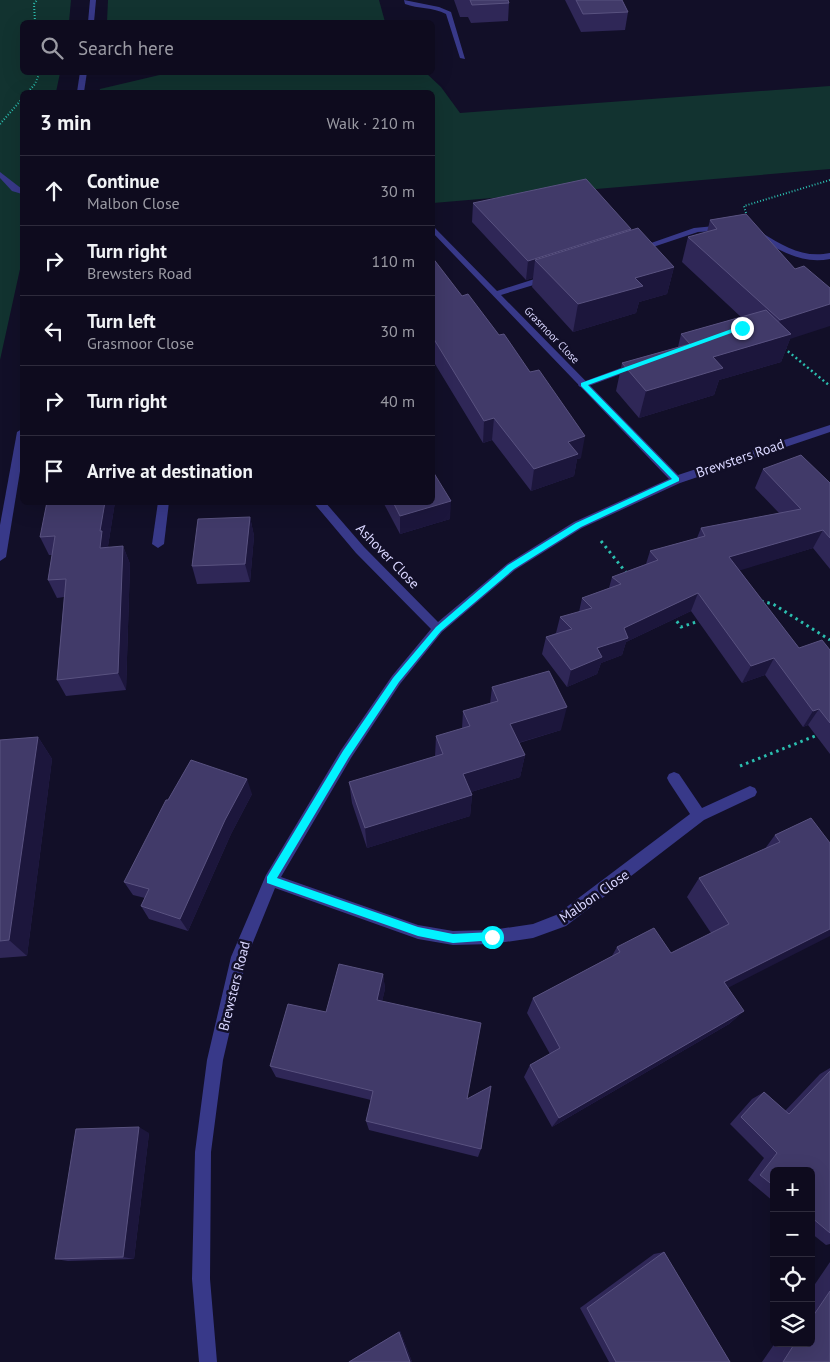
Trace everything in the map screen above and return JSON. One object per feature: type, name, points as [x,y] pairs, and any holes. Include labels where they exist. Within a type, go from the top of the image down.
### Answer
[{"type":"street","points":[[91,20],[94,0]]},
{"type":"street","points":[[408,0],[407,3],[415,7],[436,8],[449,13],[463,58]]},
{"type":"street","points":[[80,90],[83,75]]},
{"type":"street","points":[[0,174],[15,189],[20,191]]},
{"type":"street","points":[[633,250],[697,230],[731,228]]},
{"type":"street","points":[[741,229],[750,230],[801,258],[830,256]]},
{"type":"street","name":"Grasmoor Close","points":[[435,230],[676,480]]},
{"type":"street","points":[[495,294],[559,274]]},
{"type":"street","points":[[583,384],[647,362]]},
{"type":"street","name":"Brewsters Road","points":[[208,1362],[201,1278],[203,1152],[216,1060],[238,957],[271,880],[346,754],[396,680],[438,629],[511,567],[586,522],[676,480],[830,428]]},
{"type":"street","points":[[0,557],[20,443]]},
{"type":"street","points":[[158,544],[164,505]]},
{"type":"street","name":"Ashover Close","points":[[321,505],[360,550],[438,629]]},
{"type":"street","points":[[674,778],[699,816]]},
{"type":"street","name":"Malbon Close","points":[[271,880],[418,932],[453,938],[492,937],[525,932],[561,921],[699,816],[750,792]]},
{"type":"path","points":[[36,20],[34,4],[37,0]]},
{"type":"path","points":[[30,90],[39,75]]},
{"type":"path","points":[[0,124],[20,101]]},
{"type":"path","points":[[750,230],[744,206],[830,180]]},
{"type":"path","points":[[777,342],[830,386]]},
{"type":"path","points":[[586,522],[634,583]]},
{"type":"path","points":[[754,600],[773,604],[830,640]]},
{"type":"path","points":[[671,613],[681,627],[709,617]]},
{"type":"path","points":[[750,792],[738,767],[821,734]]},
{"type":"green space","points":[[0,0],[71,0],[69,20],[20,20],[20,75],[60,75],[56,90],[20,90],[20,269],[0,360]]},
{"type":"green space","points":[[108,0],[379,0],[384,20],[107,20]]},
{"type":"green space","points":[[160,75],[428,75],[441,87],[460,113],[830,86],[830,169],[435,203],[435,90],[100,89]]},
{"type":"building","points":[[470,0],[508,0],[509,3],[472,5]]},
{"type":"building","points":[[576,0],[622,0],[628,12],[583,14]]},
{"type":"building","points":[[586,179],[631,229],[528,261],[473,203]]},
{"type":"building","points":[[746,214],[795,269],[804,266],[830,288],[830,304],[780,320],[688,237],[717,229],[710,220]]},
{"type":"building","points":[[638,228],[674,267],[635,278],[643,286],[578,304],[535,260]]},
{"type":"building","points":[[435,261],[462,296],[468,294],[499,335],[504,334],[530,372],[539,370],[585,436],[568,442],[578,454],[534,469],[494,418],[484,421],[435,341]]},
{"type":"building","points":[[766,310],[791,334],[713,357],[723,368],[646,391],[622,363],[690,344],[681,334]]},
{"type":"building","points":[[801,455],[830,483],[830,538],[823,530],[729,557],[799,648],[822,640],[830,650],[830,723],[819,709],[813,711],[774,658],[751,666],[698,593],[624,628],[628,638],[597,648],[602,657],[571,670],[546,637],[572,629],[560,617],[592,608],[582,598],[621,584],[612,577],[658,560],[650,551],[705,536],[701,528],[801,509],[763,469]]},
{"type":"building","points":[[435,475],[451,501],[400,516],[394,505],[435,505]]},
{"type":"building","points":[[46,505],[104,505],[100,531],[102,531],[100,548],[123,546],[118,673],[57,680],[66,579],[48,580],[55,536],[40,537]]},
{"type":"building","points":[[250,517],[245,564],[192,566],[198,519]]},
{"type":"building","points":[[549,671],[567,707],[510,724],[525,755],[463,774],[472,795],[365,828],[349,782],[443,754],[436,736],[470,726],[463,711],[498,701],[492,687]]},
{"type":"building","points":[[38,737],[9,940],[0,941],[0,740]]},
{"type":"building","points":[[191,760],[247,779],[225,820],[180,919],[141,906],[149,889],[124,882],[166,800],[168,800]]},
{"type":"building","points":[[811,818],[830,843],[830,929],[724,982],[744,1011],[559,1118],[530,1065],[560,1048],[533,998],[620,952],[617,947],[654,928],[671,953],[729,924],[699,878],[780,842],[775,835]]},
{"type":"building","points":[[339,964],[383,974],[377,1000],[481,1023],[467,1099],[491,1086],[481,1149],[366,1121],[373,1091],[270,1066],[288,1004],[326,1012]]},
{"type":"building","points":[[830,1071],[830,1233],[815,1220],[815,1167],[770,1167],[770,1183],[760,1175],[777,1153],[741,1117],[764,1092],[789,1114]]},
{"type":"building","points":[[139,1127],[123,1257],[55,1259],[76,1129]]},
{"type":"building","points":[[664,1252],[730,1362],[616,1362],[587,1308]]},
{"type":"building","points":[[830,1291],[830,1362],[783,1362],[792,1347],[815,1347],[815,1313]]},
{"type":"building","points":[[399,1332],[410,1362],[349,1362]]},
{"type":"route","points":[[492,937],[453,938],[418,932],[271,880],[346,754],[396,680],[438,629],[511,567],[578,525],[676,480],[583,384],[742,328]]}]
